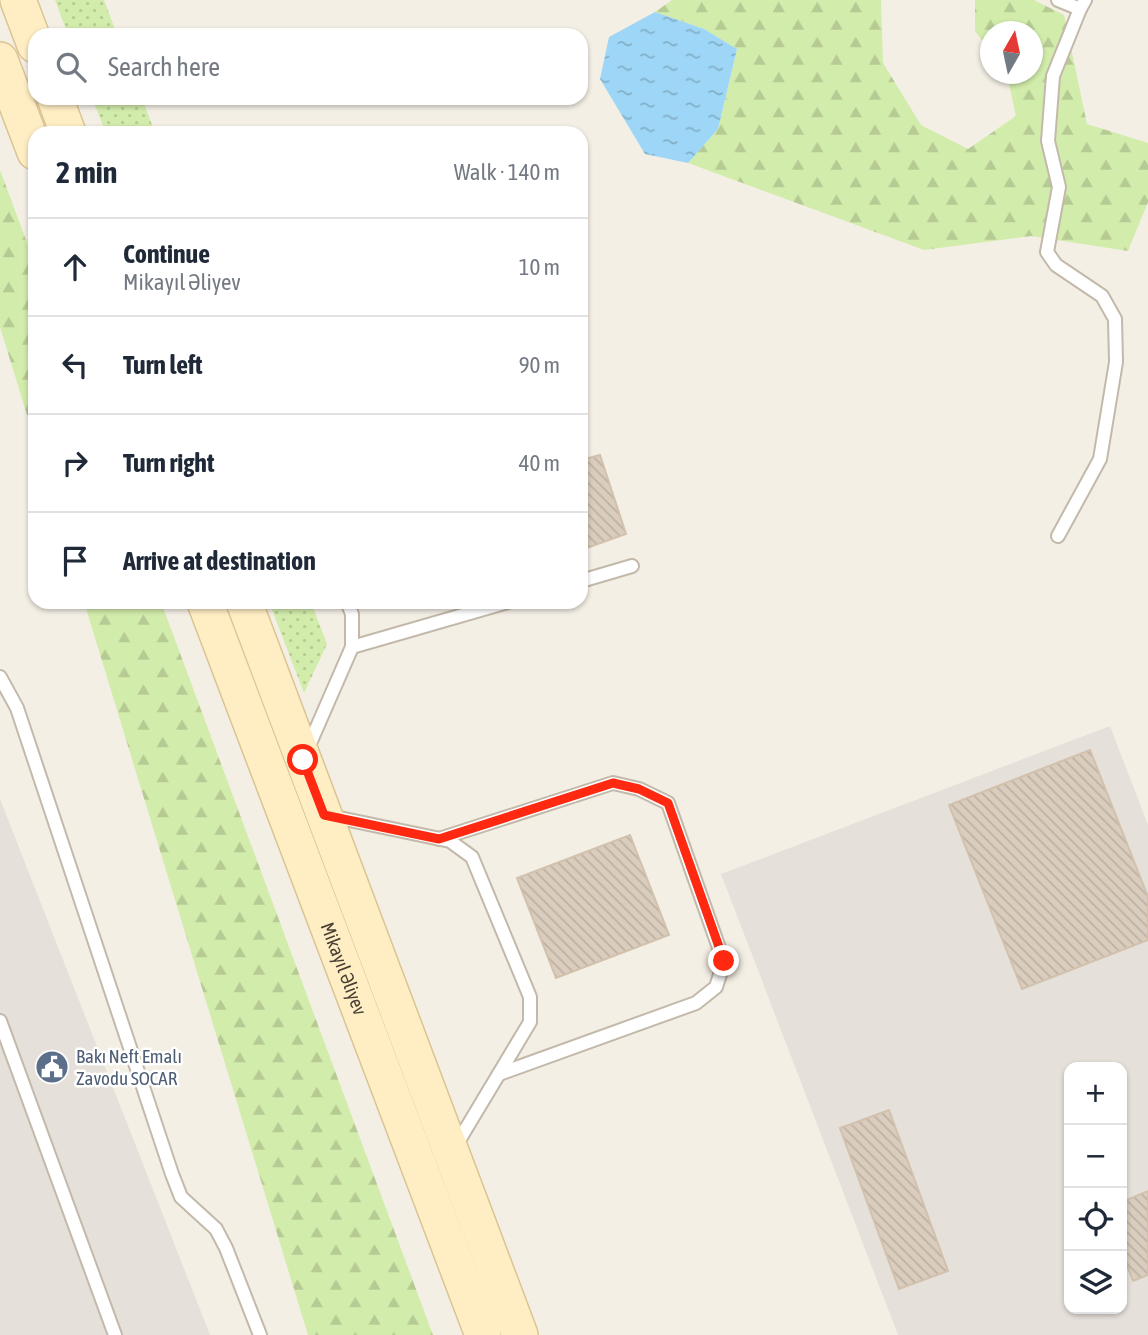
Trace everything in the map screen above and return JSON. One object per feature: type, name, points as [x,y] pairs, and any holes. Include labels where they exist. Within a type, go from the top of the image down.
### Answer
[{"type":"main road","points":[[18,0],[29,28]]},
{"type":"main road","points":[[0,60],[28,134]]},
{"type":"main road","points":[[58,105],[65,126]]},
{"type":"main road","name":"Mikayıl Əliyev","points":[[208,609],[483,1335]]},
{"type":"main road","name":"Mikayıl Əliyev","points":[[247,609],[520,1335]]},
{"type":"lane","points":[[1058,0],[1082,4],[1053,76],[1048,141],[1059,187],[1047,252],[1056,265],[1102,296],[1115,319],[1116,362],[1100,459],[1058,536]]},
{"type":"lane","points":[[588,579],[632,566]]},
{"type":"lane","points":[[303,760],[352,647],[350,609]]},
{"type":"lane","points":[[352,647],[484,609]]},
{"type":"lane","points":[[0,677],[17,708],[181,1197],[216,1229],[260,1335]]},
{"type":"lane","points":[[439,839],[613,783],[639,789],[668,803],[724,961],[716,987],[696,1003],[499,1074]]},
{"type":"lane","points":[[324,815],[450,841],[471,858],[530,997],[530,1022],[451,1153]]},
{"type":"lane","points":[[0,1021],[115,1335]]},
{"type":"shaded area","points":[[1110,726],[1148,825],[1148,1335],[898,1335],[721,874]]},
{"type":"shaded area","name":"Bakı Neft Emalı Zavodu SOCAR","points":[[0,799],[210,1335],[0,1335]]},
{"type":"green space","points":[[55,0],[104,0],[114,28],[65,28]]},
{"type":"green space","points":[[672,0],[881,0],[883,63],[921,125],[968,149],[1016,116],[1009,84],[1043,84],[1043,21],[980,21],[980,38],[975,31],[975,0],[1034,0],[1064,15],[1087,124],[1148,143],[1148,202],[1128,251],[1031,236],[924,250],[688,163],[718,129],[737,49],[704,29],[655,12]]},
{"type":"green space","points":[[95,105],[145,105],[152,126],[103,126]]},
{"type":"green space","points":[[0,170],[28,245],[28,418],[0,327]]},
{"type":"green space","points":[[86,609],[164,609],[433,1335],[308,1335]]},
{"type":"green space","points":[[272,609],[314,609],[327,644],[304,693]]},
{"type":"water","points":[[655,12],[704,29],[737,49],[718,129],[688,163],[645,154],[600,79],[609,37]]},
{"type":"building","points":[[600,455],[626,534],[588,548],[588,458]]},
{"type":"building","points":[[1090,750],[1148,897],[1148,940],[1022,989],[949,805]]},
{"type":"building","points":[[630,835],[669,935],[556,978],[517,878]]},
{"type":"building","points":[[889,1110],[948,1271],[899,1289],[840,1128]]},
{"type":"building","points":[[1148,1191],[1148,1275],[1133,1281],[1127,1265],[1127,1200]]},
{"type":"place","name":"Bakı Neft Emalı Zavodu SOCAR","points":[[52,1067]]},
{"type":"route","points":[[303,760],[324,815],[439,839],[613,783],[639,789],[668,803],[724,961]]}]
